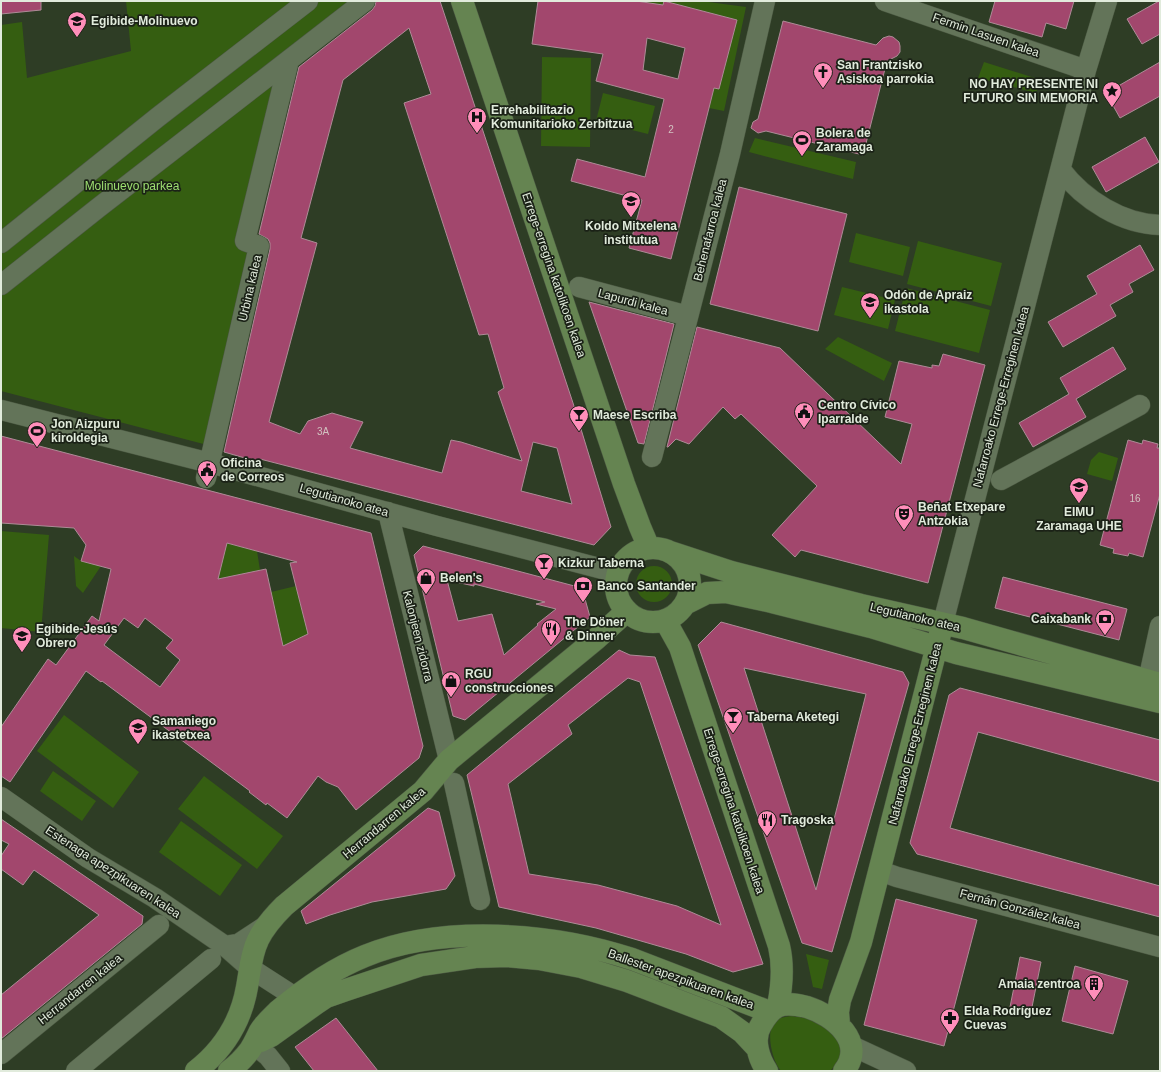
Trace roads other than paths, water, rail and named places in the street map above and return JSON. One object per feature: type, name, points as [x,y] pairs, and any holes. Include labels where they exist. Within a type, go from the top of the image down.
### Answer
[{"type":"main road","name":"Errege-erregina katolikoen kalea","points":[[462,1],[640,527],[660,550]]},
{"type":"main road","points":[[639,550],[660,550],[678,557],[685,565],[691,584],[689,594],[680,611],[673,616],[665,620],[644,621],[627,611],[619,597],[617,589],[618,574],[623,564],[630,556],[639,550]]},
{"type":"main road","name":"Legutianoko atea","points":[[660,550],[731,572],[862,605],[942,623],[1154,682]]},
{"type":"main road","name":"Legutianoko atea","points":[[685,604],[707,593],[726,592],[870,627],[937,649],[1160,702]]},
{"type":"main road","name":"Herrandarren kalea","points":[[199,1069],[221,1048],[232,1030],[246,996],[253,953],[258,939],[267,925],[284,906],[423,791],[449,760],[596,639],[627,611]]},
{"type":"main road","name":"Errege-erregina katolikoen kalea","points":[[665,620],[680,647],[779,946],[782,966],[782,984],[774,1009]]},
{"type":"main road","name":"Nafarroako Errege-Erreginen kalea","points":[[839,1025],[838,1012],[840,1000],[862,942],[937,649],[942,623]]},
{"type":"main road","name":"Ballester apezpikuaren kalea","points":[[763,1064],[742,1032],[721,1018],[684,1002],[607,974],[581,967],[531,959],[507,956],[475,957],[421,965],[326,997],[304,1002],[308,988],[367,955],[410,942],[444,937],[486,936],[538,939],[582,945],[609,951],[774,1009]]},
{"type":"main road","points":[[229,1071],[241,1061],[254,1044],[267,1022],[304,1002]]},
{"type":"main road","points":[[763,1064],[756,1038],[759,1028],[774,1009],[797,1004],[824,1014],[839,1025],[844,1032],[852,1046],[852,1054],[849,1065],[844,1071]]},
{"type":"main road","points":[[199,1069],[254,1044]]},
{"type":"street","points":[[1,243],[164,112],[308,1]]},
{"type":"street","points":[[1,285],[365,1]]},
{"type":"street","name":"Behenafarroa kalea","points":[[652,457],[730,154],[765,1]]},
{"type":"street","name":"Fermin Lasuen kalea","points":[[885,1],[1086,70]]},
{"type":"street","name":"Nafarroako Errege-Erreginen kalea","points":[[942,623],[1086,70],[1107,1]]},
{"type":"street","name":"Urbina kalea","points":[[208,470],[259,246],[246,241],[289,60]]},
{"type":"street","points":[[1061,170],[1070,181],[1092,200],[1114,213],[1131,220],[1160,224]]},
{"type":"street","name":"Lapurdi kalea","points":[[579,287],[690,310]]},
{"type":"street","points":[[1001,480],[1140,405]]},
{"type":"street","name":"Legutianoko atea","points":[[1,410],[208,470],[388,512],[618,574]]},
{"type":"street","name":"Kalonjeen zidorra","points":[[388,512],[449,760]]},
{"type":"street","points":[[1154,682],[1160,626]]},
{"type":"street","points":[[454,783],[480,900]]},
{"type":"street","name":"Estenaga apezpikuaren kalea","points":[[1,797],[88,858],[155,898],[225,946],[250,968],[304,1002]]},
{"type":"street","name":"Fernán González kalea","points":[[880,871],[1160,947]]},
{"type":"street","name":"Herrandarren kalea","points":[[1,1054],[159,925]]},
{"type":"street","points":[[225,946],[238,944],[267,925]]},
{"type":"street","points":[[76,1071],[211,959]]},
{"type":"street","points":[[254,1044],[268,1056],[280,1071]]},
{"type":"street","points":[[852,1046],[906,1071]]},
{"type":"place","name":"Egibide-Molinuevo","points":[[77,38]]},
{"type":"place","name":"San Frantzisko Asiskoa parrokia","points":[[823,89]]},
{"type":"place","name":"NO HAY PRESENTE NI FUTURO SIN MEMORIA","points":[[1112,108]]},
{"type":"place","name":"Errehabilitazio Komunitarioko Zerbitzua","points":[[477,134]]},
{"type":"place","name":"Bolera de Zaramaga","points":[[802,157]]},
{"type":"place","name":"Koldo Mitxelena institutua","points":[[631,218]]},
{"type":"place","name":"Odón de Apraiz ikastola","points":[[870,319]]},
{"type":"place","name":"Centro Cívico Iparralde","points":[[804,429]]},
{"type":"place","name":"Maese Escriba","points":[[579,432]]},
{"type":"place","name":"Jon Aizpuru kiroldegia","points":[[37,448]]},
{"type":"place","name":"Oficina de Correos","points":[[207,487]]},
{"type":"place","name":"EIMU Zaramaga UHE","points":[[1079,504]]},
{"type":"place","name":"Beñat Etxepare Antzokia","points":[[904,531]]},
{"type":"place","name":"Kizkur Taberna","points":[[544,580]]},
{"type":"place","name":"Belen's","points":[[426,595]]},
{"type":"place","name":"Banco Santander","points":[[583,603]]},
{"type":"place","name":"Caixabank","points":[[1105,636]]},
{"type":"place","name":"The Döner & Dinner","points":[[551,646]]},
{"type":"place","name":"Egibide-Jesús Obrero","points":[[22,653]]},
{"type":"place","name":"RGU construcciones","points":[[451,698]]},
{"type":"place","name":"Taberna Aketegi","points":[[733,734]]},
{"type":"place","name":"Samaniego ikastetxea","points":[[138,745]]},
{"type":"place","name":"Tragoska","points":[[767,837]]},
{"type":"place","name":"Amaia zentroa","points":[[1094,1001]]},
{"type":"place","name":"Elda Rodríguez Cuevas","points":[[950,1035]]},
{"type":"park label","name":"Molinuevo parkea","points":[[132,186]]}]
